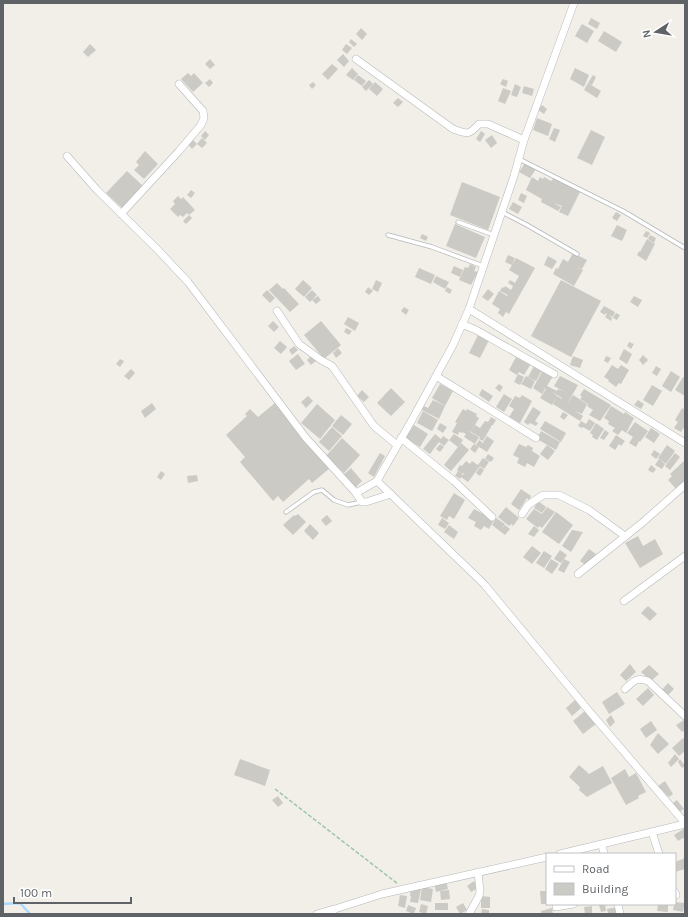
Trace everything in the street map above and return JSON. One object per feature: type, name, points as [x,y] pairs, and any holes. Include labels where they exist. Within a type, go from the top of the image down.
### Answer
[{"type":"street","points":[[356,493],[377,481],[453,345],[469,309],[502,212],[524,140],[574,3]]},
{"type":"street","points":[[356,59],[453,129],[466,133],[473,131],[479,124],[488,124],[524,140]]},
{"type":"street","points":[[121,214],[179,151],[204,118],[202,111],[179,84]]},
{"type":"street","points":[[67,156],[97,190],[188,282],[306,438],[356,493],[362,502],[391,494]]},
{"type":"street","points":[[469,309],[685,443]]},
{"type":"street","points":[[277,311],[299,344],[332,366],[374,426],[397,446]]},
{"type":"street","points":[[462,324],[476,330],[554,374]]},
{"type":"street","points":[[436,376],[536,438]]},
{"type":"street","points":[[402,438],[454,481],[492,517]]},
{"type":"street","points":[[377,481],[484,584],[685,824],[569,853]]},
{"type":"street","points":[[578,574],[685,485]]},
{"type":"street","points":[[522,514],[528,505],[543,495],[558,495],[588,510],[625,536]]},
{"type":"street","points":[[624,601],[685,556]]},
{"type":"street","points":[[624,688],[636,680],[642,679],[648,681],[685,716]]},
{"type":"street","points":[[652,832],[659,853]]},
{"type":"street","points":[[602,845],[604,853]]},
{"type":"street","points":[[317,914],[332,911],[404,888],[546,857]]},
{"type":"street","points":[[469,914],[479,896],[480,891],[478,872]]},
{"type":"street","points":[[556,907],[567,905]]},
{"type":"lane","points":[[519,159],[623,211],[685,248]]},
{"type":"lane","points":[[502,212],[577,254]]},
{"type":"lane","points":[[458,222],[494,235]]},
{"type":"lane","points":[[388,235],[432,247],[483,266]]},
{"type":"lane","points":[[286,512],[314,492],[322,490],[334,500],[348,505],[362,502]]},
{"type":"path","points":[[275,789],[404,888]]},
{"type":"building","points":[[591,18],[600,23],[597,29],[588,24]]},
{"type":"building","points":[[582,24],[594,31],[587,43],[575,36]]},
{"type":"building","points":[[361,28],[367,34],[362,40],[356,34]]},
{"type":"building","points":[[604,31],[622,42],[616,52],[598,41]]},
{"type":"building","points":[[351,39],[357,44],[354,47],[349,42]]},
{"type":"building","points":[[90,44],[96,50],[88,57],[83,52]]},
{"type":"building","points":[[346,44],[352,48],[347,54],[342,50]]},
{"type":"building","points":[[343,54],[349,61],[344,67],[337,60]]},
{"type":"building","points":[[210,59],[215,65],[210,69],[205,64]]},
{"type":"building","points":[[332,64],[338,69],[328,80],[322,74]]},
{"type":"building","points":[[352,68],[358,74],[353,80],[346,75]]},
{"type":"building","points":[[575,68],[589,75],[584,87],[570,79]]},
{"type":"building","points":[[188,73],[191,76],[194,73],[203,83],[193,92],[181,79]]},
{"type":"building","points":[[358,75],[366,81],[362,86],[354,80]]},
{"type":"building","points":[[593,75],[596,77],[592,85],[588,83]]},
{"type":"building","points":[[210,79],[213,83],[209,87],[205,83]]},
{"type":"building","points":[[503,79],[508,81],[506,87],[500,84]]},
{"type":"building","points":[[369,80],[373,84],[366,91],[362,87]]},
{"type":"building","points":[[313,82],[316,85],[312,89],[309,85]]},
{"type":"building","points":[[375,82],[383,89],[377,96],[369,89]]},
{"type":"building","points":[[588,83],[601,91],[597,98],[584,90]]},
{"type":"building","points":[[515,84],[521,87],[517,97],[511,95]]},
{"type":"building","points":[[524,86],[534,89],[532,96],[522,93]]},
{"type":"building","points":[[503,88],[511,91],[505,104],[498,101]]},
{"type":"building","points":[[398,98],[403,102],[398,107],[393,103]]},
{"type":"building","points":[[542,105],[547,109],[544,114],[538,110]]},
{"type":"building","points":[[537,118],[552,124],[548,136],[533,130]]},
{"type":"building","points":[[554,128],[560,130],[555,142],[549,139]]},
{"type":"building","points":[[591,130],[605,137],[592,165],[577,158]]},
{"type":"building","points":[[205,131],[209,135],[205,140],[201,136]]},
{"type":"building","points":[[481,131],[485,134],[480,142],[476,139]]},
{"type":"building","points":[[492,135],[497,143],[491,148],[485,140]]},
{"type":"building","points":[[202,138],[207,143],[202,148],[197,144]]},
{"type":"building","points":[[192,139],[197,144],[192,149],[188,144]]},
{"type":"building","points":[[145,151],[158,164],[144,179],[134,170],[139,165],[136,162]]},
{"type":"building","points":[[525,163],[536,169],[530,178],[519,172]]},
{"type":"building","points":[[127,171],[143,186],[122,208],[106,193]]},
{"type":"building","points":[[532,177],[538,181],[540,177],[543,179],[544,177],[551,181],[554,178],[580,192],[568,216],[559,212],[562,206],[554,203],[561,207],[558,211],[541,202],[542,199],[526,190]]},
{"type":"building","points":[[462,182],[500,197],[488,230],[450,215]]},
{"type":"building","points":[[191,190],[195,193],[191,198],[187,195]]},
{"type":"building","points":[[521,193],[527,196],[524,203],[518,200]]},
{"type":"building","points":[[178,196],[181,199],[183,197],[195,210],[189,215],[187,213],[183,217],[180,215],[178,217],[170,209],[175,204],[173,201]]},
{"type":"building","points":[[513,202],[522,207],[518,214],[509,209]]},
{"type":"building","points":[[616,212],[621,215],[617,221],[612,218]]},
{"type":"building","points":[[189,215],[192,218],[186,224],[183,221]]},
{"type":"building","points":[[455,224],[485,237],[476,258],[446,246]]},
{"type":"building","points":[[617,225],[627,230],[622,241],[611,236]]},
{"type":"building","points":[[646,231],[650,233],[647,238],[643,236]]},
{"type":"building","points":[[422,234],[428,237],[426,241],[420,238]]},
{"type":"building","points":[[650,235],[656,238],[654,243],[648,239]]},
{"type":"building","points":[[647,239],[655,244],[646,261],[637,255]]},
{"type":"building","points":[[573,253],[587,260],[582,269],[577,267],[583,270],[574,286],[553,274],[556,268],[558,269],[563,259],[568,262]]},
{"type":"building","points":[[508,255],[515,258],[512,265],[505,262]]},
{"type":"building","points":[[548,256],[557,261],[552,269],[544,265]]},
{"type":"building","points":[[516,258],[535,268],[509,314],[506,312],[503,317],[498,313],[500,309],[492,304],[499,291],[507,296],[508,295],[500,291],[502,287],[504,288],[505,286],[511,290],[513,286],[508,283],[510,280],[515,283],[519,276],[509,270]]},
{"type":"building","points":[[470,264],[476,267],[474,271],[478,272],[471,285],[459,280],[465,267],[468,268]]},
{"type":"building","points":[[454,266],[463,270],[460,277],[451,273]]},
{"type":"building","points":[[419,268],[435,275],[431,284],[415,277]]},
{"type":"building","points":[[436,276],[449,282],[445,289],[433,282]]},
{"type":"building","points":[[303,280],[312,288],[304,297],[295,289]]},
{"type":"building","points":[[376,280],[382,283],[378,292],[372,289]]},
{"type":"building","points":[[561,280],[601,301],[571,357],[531,336]]},
{"type":"building","points":[[277,283],[283,289],[284,288],[299,304],[290,312],[269,290]]},
{"type":"building","points":[[368,287],[373,291],[369,295],[365,292]]},
{"type":"building","points":[[447,287],[452,290],[450,294],[445,291]]},
{"type":"building","points":[[488,289],[494,294],[488,301],[482,297]]},
{"type":"building","points":[[267,290],[275,298],[270,303],[262,295]]},
{"type":"building","points":[[312,290],[317,295],[310,302],[305,297]]},
{"type":"building","points":[[318,296],[321,300],[316,304],[312,300]]},
{"type":"building","points":[[634,296],[642,300],[638,307],[630,302]]},
{"type":"building","points":[[604,306],[615,312],[613,317],[609,315],[612,318],[611,321],[605,317],[607,314],[606,313],[605,315],[600,312]]},
{"type":"building","points":[[404,307],[409,310],[406,315],[401,311]]},
{"type":"building","points":[[616,313],[620,315],[617,320],[613,318]]},
{"type":"building","points":[[348,317],[359,323],[355,331],[344,324]]},
{"type":"building","points":[[273,321],[279,327],[274,332],[268,326]]},
{"type":"building","points":[[321,321],[341,345],[324,359],[304,335]]},
{"type":"building","points":[[346,328],[352,331],[349,335],[344,332]]},
{"type":"building","points":[[478,335],[489,340],[480,358],[469,353]]},
{"type":"building","points":[[280,341],[287,347],[281,354],[274,348]]},
{"type":"building","points":[[629,342],[634,344],[631,349],[627,346]]},
{"type":"building","points":[[294,346],[298,350],[292,355],[289,350]]},
{"type":"building","points":[[338,348],[342,353],[336,358],[333,353]]},
{"type":"building","points":[[624,349],[632,354],[627,364],[619,359]]},
{"type":"building","points":[[298,354],[305,364],[296,370],[289,361]]},
{"type":"building","points":[[312,355],[316,361],[311,365],[307,360]]},
{"type":"building","points":[[643,355],[648,360],[643,365],[639,360]]},
{"type":"building","points":[[573,356],[583,360],[580,368],[570,365]]},
{"type":"building","points":[[606,356],[611,358],[608,363],[604,361]]},
{"type":"building","points":[[516,357],[530,365],[524,375],[519,372],[517,375],[509,370]]},
{"type":"building","points":[[120,359],[124,361],[120,367],[116,364]]},
{"type":"building","points":[[612,365],[618,369],[621,365],[629,370],[621,384],[619,383],[616,387],[604,377]]},
{"type":"building","points":[[534,366],[542,370],[536,381],[528,377]]},
{"type":"building","points":[[656,366],[661,369],[657,376],[652,373]]},
{"type":"building","points":[[131,369],[135,373],[129,380],[124,376]]},
{"type":"building","points":[[543,370],[553,376],[547,386],[557,391],[558,389],[565,392],[554,386],[560,376],[578,385],[567,404],[573,395],[587,404],[582,414],[575,411],[583,416],[580,421],[553,404],[557,396],[552,405],[540,398],[546,389],[541,387],[545,389],[542,394],[533,388]]},
{"type":"building","points":[[671,371],[680,377],[671,392],[662,386]]},
{"type":"building","points":[[518,374],[524,377],[520,385],[514,382]]},
{"type":"building","points":[[526,376],[535,381],[531,389],[521,384]]},
{"type":"building","points":[[683,377],[685,378],[685,396],[675,390]]},
{"type":"building","points":[[440,384],[453,391],[445,406],[432,398]]},
{"type":"building","points":[[499,384],[503,387],[500,392],[495,388]]},
{"type":"building","points":[[652,385],[662,391],[653,406],[643,400]]},
{"type":"building","points":[[391,388],[405,402],[391,416],[377,403]]},
{"type":"building","points":[[482,389],[493,396],[489,402],[479,395]]},
{"type":"building","points":[[584,389],[611,405],[600,421],[589,415],[593,410],[587,406],[588,404],[580,399],[582,397],[580,395]]},
{"type":"building","points":[[362,390],[369,397],[364,402],[357,396]]},
{"type":"building","points":[[504,394],[512,399],[504,412],[496,407]]},
{"type":"building","points":[[522,395],[532,401],[520,423],[509,417],[514,409],[509,406],[515,396],[520,398]]},
{"type":"building","points":[[308,396],[313,401],[306,408],[301,402]]},
{"type":"building","points":[[433,400],[445,406],[439,419],[422,410],[424,406],[428,408]]},
{"type":"building","points":[[638,400],[644,404],[641,409],[634,405]]},
{"type":"building","points":[[152,403],[156,409],[145,418],[141,411]]},
{"type":"building","points":[[275,403],[330,468],[312,483],[309,479],[283,502],[278,496],[273,501],[240,462],[245,457],[226,435],[247,416],[245,414],[250,409],[258,417]]},
{"type":"building","points":[[317,404],[335,420],[320,439],[301,423]]},
{"type":"building","points":[[611,406],[634,418],[626,433],[622,430],[618,435],[612,431],[615,428],[608,424],[609,421],[604,418]]},
{"type":"building","points":[[533,407],[541,412],[535,421],[538,423],[536,426],[530,423],[528,425],[524,422]]},
{"type":"building","points":[[682,408],[685,410],[685,426],[681,432],[674,428],[678,422],[675,420]]},
{"type":"building","points":[[463,409],[466,411],[467,409],[477,414],[476,416],[479,418],[471,432],[468,431],[479,437],[475,444],[464,437],[466,434],[459,432],[458,435],[452,432],[457,423],[455,422]]},
{"type":"building","points":[[423,411],[438,420],[432,431],[417,423]]},
{"type":"building","points":[[563,412],[568,415],[564,420],[560,417]]},
{"type":"building","points":[[341,415],[352,424],[343,435],[332,426]]},
{"type":"building","points":[[491,417],[496,420],[483,441],[479,439],[480,437],[471,432],[475,425],[480,428],[485,421],[488,422]]},
{"type":"building","points":[[589,419],[595,423],[590,431],[578,426],[581,421],[586,424]]},
{"type":"building","points":[[545,421],[566,433],[561,442],[540,429]]},
{"type":"building","points":[[635,422],[648,431],[636,447],[629,443],[633,437],[627,433]]},
{"type":"building","points":[[440,423],[447,427],[443,433],[437,429]]},
{"type":"building","points":[[596,423],[604,429],[597,440],[592,437],[593,435],[590,433]]},
{"type":"building","points":[[414,425],[428,434],[420,447],[405,438]]},
{"type":"building","points":[[332,427],[342,436],[329,451],[319,442]]},
{"type":"building","points":[[651,428],[660,434],[654,443],[645,437]]},
{"type":"building","points":[[605,430],[609,433],[604,440],[600,438]]},
{"type":"building","points":[[541,431],[560,442],[556,450],[537,439]]},
{"type":"building","points":[[435,434],[441,439],[443,436],[449,440],[444,446],[439,442],[430,454],[423,449]]},
{"type":"building","points":[[454,434],[463,440],[458,447],[449,440]]},
{"type":"building","points":[[616,435],[625,441],[621,446],[619,444],[615,450],[609,446]]},
{"type":"building","points":[[487,436],[494,441],[487,452],[476,445],[479,440],[482,444]]},
{"type":"building","points":[[342,438],[360,455],[344,473],[326,456]]},
{"type":"building","points":[[461,443],[469,450],[451,471],[444,465]]},
{"type":"building","points":[[440,444],[444,447],[440,452],[436,449]]},
{"type":"building","points":[[474,444],[479,447],[475,453],[470,449]]},
{"type":"building","points":[[519,444],[526,447],[528,445],[533,448],[532,451],[540,456],[534,467],[527,463],[525,467],[517,463],[519,458],[513,455]]},
{"type":"building","points":[[547,445],[555,451],[548,460],[540,454]]},
{"type":"building","points":[[667,445],[675,451],[666,464],[658,458]]},
{"type":"building","points":[[654,450],[660,454],[656,459],[651,455]]},
{"type":"building","points":[[380,453],[385,456],[374,477],[368,473]]},
{"type":"building","points":[[675,453],[680,457],[670,470],[665,466]]},
{"type":"building","points":[[488,454],[494,458],[491,462],[485,459]]},
{"type":"building","points":[[483,458],[489,462],[484,469],[480,466],[468,482],[461,477],[460,479],[455,476],[458,471],[463,475],[464,474],[457,470],[460,465],[462,466],[466,461],[470,464],[472,461],[478,465]]},
{"type":"building","points":[[659,459],[665,464],[662,469],[655,465]]},
{"type":"building","points":[[685,460],[685,482],[677,490],[668,480],[672,476],[670,474]]},
{"type":"building","points":[[651,465],[656,469],[653,473],[648,470]]},
{"type":"building","points":[[480,467],[484,470],[480,476],[476,473]]},
{"type":"building","points":[[351,468],[362,481],[355,488],[343,475]]},
{"type":"building","points":[[161,471],[165,474],[161,480],[157,477]]},
{"type":"building","points":[[197,475],[198,481],[188,483],[187,476]]},
{"type":"building","points":[[521,489],[531,496],[529,500],[527,498],[519,510],[511,504]]},
{"type":"building","points":[[454,493],[465,500],[454,519],[449,516],[447,520],[440,516]]},
{"type":"building","points":[[538,501],[546,507],[542,513],[534,508]]},
{"type":"building","points":[[506,507],[519,518],[513,526],[511,524],[509,526],[498,517]]},
{"type":"building","points":[[547,507],[555,512],[542,528],[539,526],[538,528],[526,519],[534,509],[542,514]]},
{"type":"building","points":[[474,509],[494,520],[489,529],[484,526],[481,530],[474,526],[476,522],[468,518]]},
{"type":"building","points":[[556,512],[573,525],[559,544],[542,532]]},
{"type":"building","points":[[298,514],[306,522],[293,535],[283,525],[294,515],[295,516]]},
{"type":"building","points":[[327,515],[332,521],[326,526],[321,520]]},
{"type":"building","points":[[442,518],[449,523],[445,529],[438,525]]},
{"type":"building","points":[[496,518],[505,524],[501,529],[505,525],[510,529],[505,535],[492,525]]},
{"type":"building","points":[[310,524],[319,533],[313,540],[304,531]]},
{"type":"building","points":[[449,525],[458,532],[454,539],[444,532]]},
{"type":"building","points":[[534,526],[539,530],[534,537],[528,534]]},
{"type":"building","points":[[572,530],[583,532],[571,552],[562,546]]},
{"type":"building","points":[[638,536],[643,546],[655,539],[663,554],[640,568],[625,543]]},
{"type":"building","points":[[532,546],[541,553],[532,564],[523,557]]},
{"type":"building","points":[[589,549],[596,554],[587,566],[580,561]]},
{"type":"building","points":[[560,550],[567,555],[561,563],[554,559]]},
{"type":"building","points":[[544,551],[552,556],[544,568],[536,563]]},
{"type":"building","points":[[551,559],[559,564],[552,574],[545,569]]},
{"type":"building","points":[[564,559],[570,562],[564,573],[558,570]]},
{"type":"building","points":[[648,606],[657,614],[650,621],[641,613]]},
{"type":"building","points":[[630,664],[636,672],[626,681],[620,675]]},
{"type":"building","points":[[649,665],[659,674],[651,681],[641,672]]},
{"type":"building","points":[[668,683],[674,689],[667,696],[662,690]]},
{"type":"building","points":[[648,688],[654,695],[643,706],[636,699]]},
{"type":"building","points":[[617,692],[625,704],[609,714],[602,702]]},
{"type":"building","points":[[575,700],[581,708],[572,716],[566,708]]},
{"type":"building","points":[[585,711],[596,724],[583,734],[573,721]]},
{"type":"building","points":[[611,715],[615,722],[610,727],[606,720]]},
{"type":"building","points":[[684,720],[685,730],[682,732],[676,725]]},
{"type":"building","points":[[651,721],[657,730],[646,738],[640,729]]},
{"type":"building","points":[[658,733],[669,744],[658,754],[650,745]]},
{"type":"building","points":[[683,738],[685,741],[685,751],[679,756],[672,748]]},
{"type":"building","points":[[675,754],[679,759],[671,767],[668,763]]},
{"type":"building","points":[[240,759],[270,770],[265,786],[234,775]]},
{"type":"building","points":[[680,759],[685,766],[682,768],[678,762]]},
{"type":"building","points":[[579,765],[589,774],[603,766],[612,783],[587,797],[579,790],[580,787],[569,777]]},
{"type":"building","points":[[625,769],[629,777],[636,773],[646,792],[638,796],[639,798],[626,805],[611,778]]},
{"type":"building","points":[[665,781],[673,794],[669,797],[658,786]]},
{"type":"building","points":[[278,796],[283,803],[278,807],[272,800]]},
{"type":"building","points":[[677,800],[684,809],[679,812],[673,803]]},
{"type":"building","points":[[685,828],[685,837],[678,841],[674,835]]},
{"type":"building","points":[[685,858],[685,869],[676,872],[676,862]]},
{"type":"building","points":[[446,880],[448,889],[436,892],[434,883]]},
{"type":"building","points":[[474,881],[478,888],[471,892],[467,886]]},
{"type":"building","points":[[411,887],[421,889],[418,903],[410,902]]},
{"type":"building","points":[[422,887],[433,889],[431,902],[420,900]]},
{"type":"building","points":[[449,890],[450,899],[441,900],[440,891]]},
{"type":"building","points":[[540,891],[546,891],[546,904],[541,904]]},
{"type":"building","points":[[400,895],[407,896],[405,908],[398,906]]},
{"type":"building","points":[[481,896],[490,897],[490,908],[481,908]]},
{"type":"building","points":[[676,902],[685,903],[683,912],[673,910]]},
{"type":"building","points":[[435,903],[448,903],[448,910],[435,910]]},
{"type":"building","points":[[463,903],[467,910],[460,914],[456,907]]},
{"type":"building","points":[[421,904],[428,906],[426,914],[419,912]]},
{"type":"building","points":[[408,905],[416,908],[414,914],[406,911]]},
{"type":"building","points":[[599,905],[605,905],[606,911],[601,912]]},
{"type":"building","points":[[658,905],[668,905],[668,912],[657,911]]},
{"type":"building","points":[[592,906],[592,914],[585,914],[584,907]]},
{"type":"building","points":[[617,907],[618,914],[608,914],[607,909]]},
{"type":"building","points":[[552,908],[553,914],[541,914],[541,911]]},
{"type":"building","points":[[482,909],[489,910],[489,914],[481,914]]},
{"type":"waterway","points":[[3,904],[20,903],[30,914]]}]
